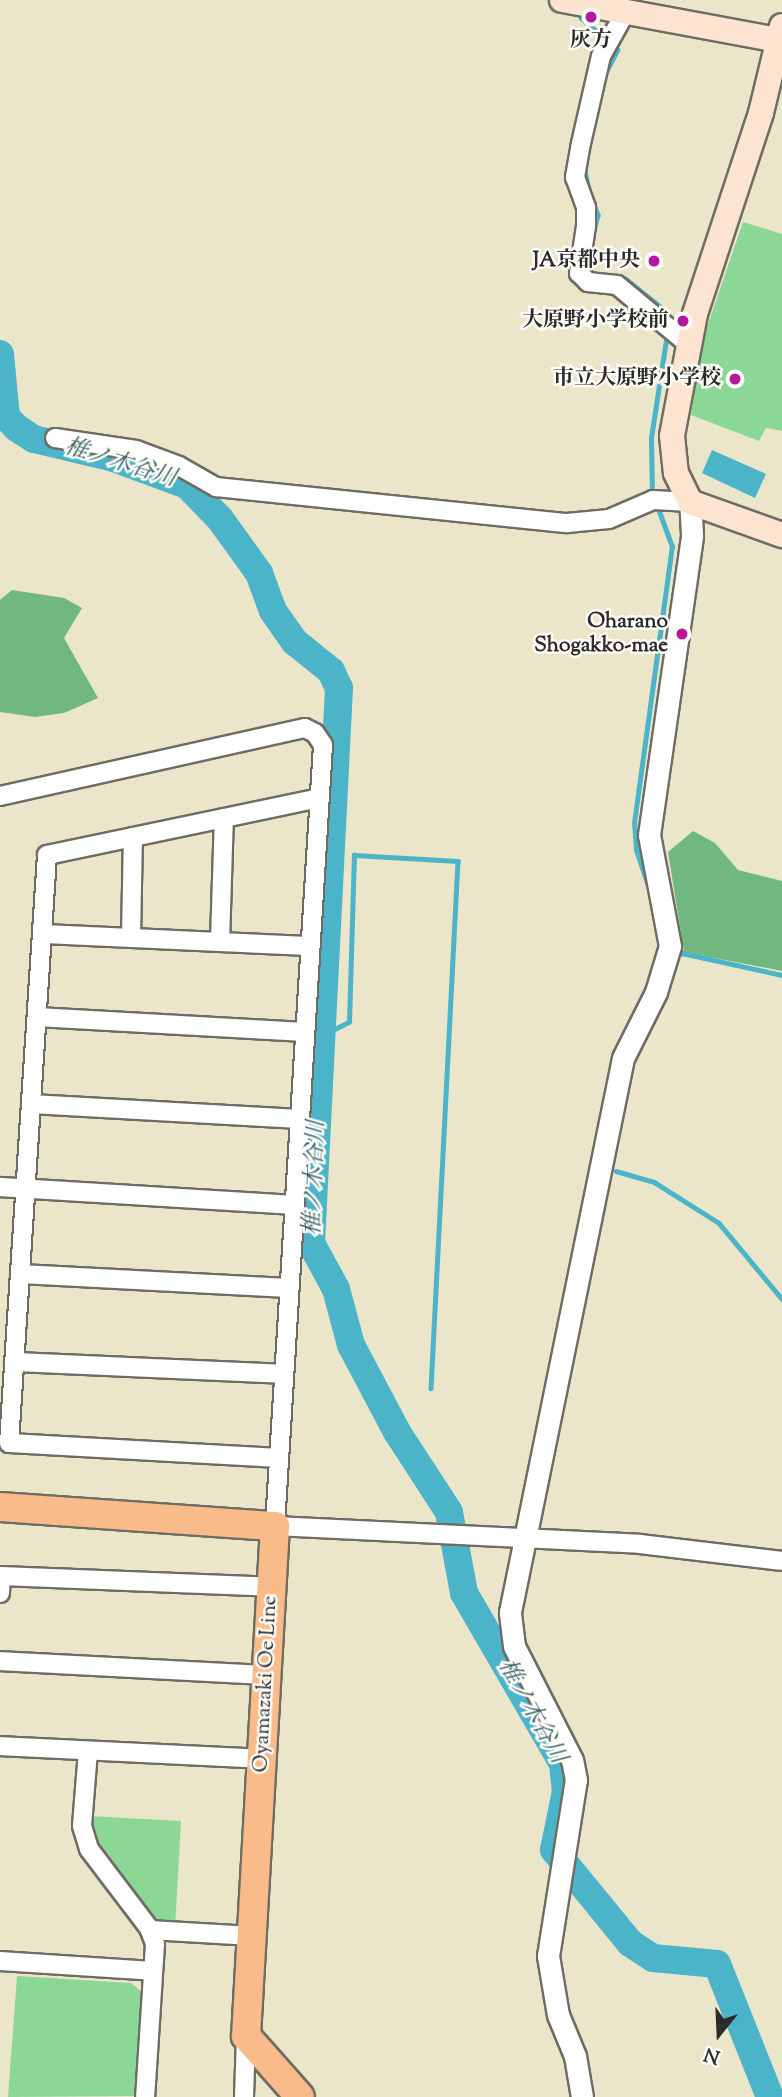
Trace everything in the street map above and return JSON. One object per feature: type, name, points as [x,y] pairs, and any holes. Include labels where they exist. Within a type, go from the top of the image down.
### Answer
[{"type":"main road","points":[[562,0],[780,33],[761,113],[688,344],[672,436],[676,473],[690,502],[782,536]]},
{"type":"main road","points":[[0,1507],[275,1526]]},
{"type":"main road","name":"Oyamazaki Oe Line","points":[[246,2036],[275,1526]]},
{"type":"main road","points":[[246,2036],[300,2097]]},
{"type":"street","points":[[626,11],[601,56],[579,154],[575,177],[586,208],[579,273],[588,282],[617,285],[688,344]]},
{"type":"street","points":[[55,438],[136,450],[179,466],[216,487],[554,522],[609,519],[653,500],[690,502],[692,535],[649,835],[670,946],[656,992],[623,1058],[523,1539],[510,1630],[524,1669],[572,1760],[576,1780],[548,1956],[558,2015],[575,2056],[582,2097]]},
{"type":"street","points":[[0,796],[305,728],[315,733],[323,745],[275,1526],[640,1544],[782,1561]]},
{"type":"street","points":[[279,1458],[9,1443],[47,855],[319,798]]},
{"type":"street","points":[[220,942],[224,818]]},
{"type":"street","points":[[131,938],[133,837]]},
{"type":"street","points":[[42,934],[310,946]]},
{"type":"street","points":[[37,1017],[305,1032]]},
{"type":"street","points":[[31,1104],[300,1119]]},
{"type":"street","points":[[0,1187],[294,1205]]},
{"type":"street","points":[[20,1274],[289,1288]]},
{"type":"street","points":[[15,1362],[284,1374]]},
{"type":"street","points":[[0,1593],[1,1576],[271,1587]]},
{"type":"street","points":[[0,1661],[266,1675]]},
{"type":"street","points":[[0,1746],[262,1759]]},
{"type":"street","points":[[88,1751],[82,1826],[89,1849],[150,1930],[155,1944],[145,2097]]},
{"type":"street","points":[[150,1930],[252,1936]]},
{"type":"street","points":[[0,1961],[153,1971]]},
{"type":"street","points":[[244,2097],[246,2036]]},
{"type":"green space","points":[[743,222],[782,234],[782,431],[766,428],[759,441],[691,415],[703,339]]},
{"type":"green space","points":[[12,590],[64,598],[82,608],[64,638],[98,698],[64,713],[35,717],[0,712],[0,600]]},
{"type":"green space","points":[[693,831],[715,843],[738,870],[782,881],[782,971],[684,952],[668,852]]},
{"type":"green space","points":[[89,1816],[181,1821],[175,1928],[159,1927],[92,1838]]},
{"type":"green space","points":[[17,1976],[131,1983],[142,1992],[135,2096],[8,2097]]},
{"type":"water","points":[[712,450],[766,474],[755,498],[702,473]]},
{"type":"waterway","points":[[581,18],[605,38]]},
{"type":"waterway","points":[[606,72],[617,50],[613,46]]},
{"type":"waterway","points":[[584,165],[589,191]]},
{"type":"waterway","points":[[593,202],[598,215],[594,231]]},
{"type":"waterway","points":[[617,277],[626,279],[667,312],[670,322]]},
{"type":"waterway","points":[[652,495],[651,438],[667,334]]},
{"type":"waterway","name":"椎ノ木谷川","points":[[0,354],[6,417],[17,428],[34,439],[114,458],[187,485],[220,519],[259,573],[273,611],[295,642],[331,671],[339,688],[311,1243],[336,1289],[351,1345],[397,1432],[449,1512],[464,1593],[563,1764],[566,1791],[554,1850],[630,1943],[653,1958],[717,1964],[770,2097]]},
{"type":"waterway","points":[[650,892],[636,850],[634,823],[672,547],[657,506]]},
{"type":"waterway","points":[[321,1036],[349,1022],[354,855],[458,861],[431,1388]]},
{"type":"waterway","points":[[677,946],[682,953],[782,975]]},
{"type":"waterway","points":[[616,1171],[654,1182],[719,1223],[782,1299]]},
{"type":"place","name":"灰方","points":[[591,17]]},
{"type":"place","name":"JA京都中央","points":[[654,261]]},
{"type":"place","name":"大原野小学校前","points":[[683,321]]},
{"type":"place","name":"市立大原野小学校","points":[[735,379]]},
{"type":"place","name":"Oharano Shogakko-mae","points":[[682,634]]}]
